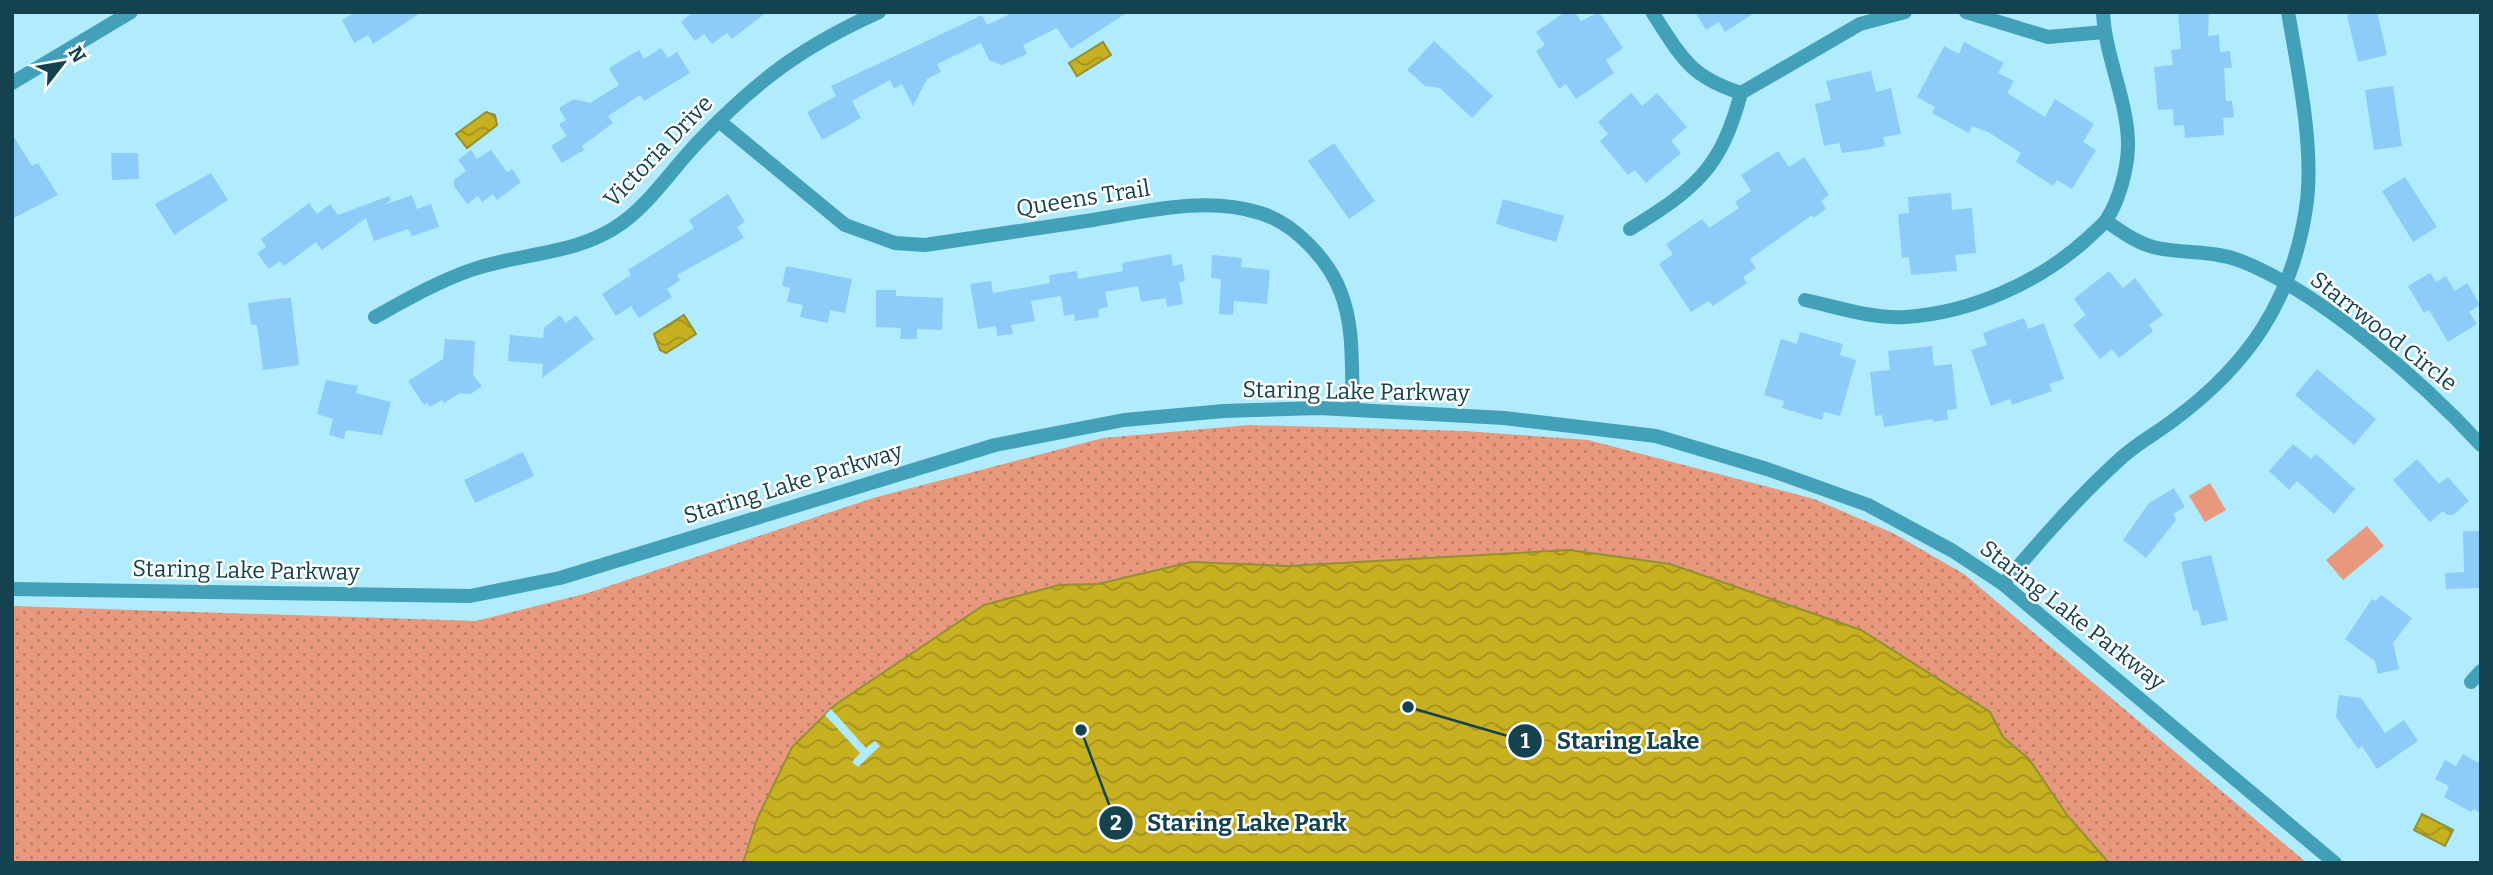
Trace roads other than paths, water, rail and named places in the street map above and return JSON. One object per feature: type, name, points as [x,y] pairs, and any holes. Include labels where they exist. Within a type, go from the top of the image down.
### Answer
[{"type":"street","points":[[12,83],[131,12]]},
{"type":"street","name":"Victoria Drive","points":[[375,317],[472,270],[573,248],[598,238],[623,222],[649,199],[719,121],[787,61],[821,39],[879,12]]},
{"type":"street","points":[[1652,12],[1688,66],[1712,83],[1741,93]]},
{"type":"street","points":[[1630,229],[1672,203],[1698,182],[1731,132],[1741,93],[1860,24],[1905,12]]},
{"type":"street","points":[[1966,12],[2048,37],[2078,37],[2104,32]]},
{"type":"street","points":[[1805,300],[1866,314],[1904,317],[1948,309],[2006,291],[2042,273],[2106,221],[2125,173],[2128,147],[2123,108],[2104,32],[2103,12]]},
{"type":"street","points":[[2003,584],[2074,503],[2121,457],[2220,382],[2246,354],[2287,285],[2306,207],[2306,139],[2288,12]]},
{"type":"street","name":"Queens Trail","points":[[719,121],[845,225],[895,243],[925,245],[1178,207],[1223,205],[1263,214],[1297,233],[1320,258],[1341,292],[1350,327],[1353,409]]},
{"type":"street","name":"Starrwood Circle","points":[[2106,221],[2129,237],[2156,248],[2218,253],[2266,271],[2409,374],[2481,445]]},
{"type":"street","name":"Staring Lake Parkway","points":[[12,589],[470,596],[560,578],[995,445],[1060,431],[1124,420],[1224,411],[1353,409],[1504,418],[1656,436],[1767,469],[1868,505],[1953,551],[2003,584],[2335,863]]},
{"type":"water","points":[[1103,42],[1111,55],[1077,76],[1069,63]]},
{"type":"water","points":[[486,112],[495,115],[497,125],[467,148],[456,134]]},
{"type":"water","points":[[684,315],[696,334],[666,353],[660,350],[654,334]]},
{"type":"water","points":[[1569,550],[1670,564],[1861,630],[1990,712],[2003,737],[2029,759],[2067,815],[2109,863],[743,863],[757,819],[792,747],[835,705],[984,605],[1059,585],[1098,584],[1191,562],[1288,566]]},
{"type":"water","points":[[2422,814],[2453,830],[2445,846],[2414,830]]},
{"type":"place","name":"Staring Lake","points":[[1408,707]]},
{"type":"place","name":"Staring Lake Park","points":[[1081,730]]}]
